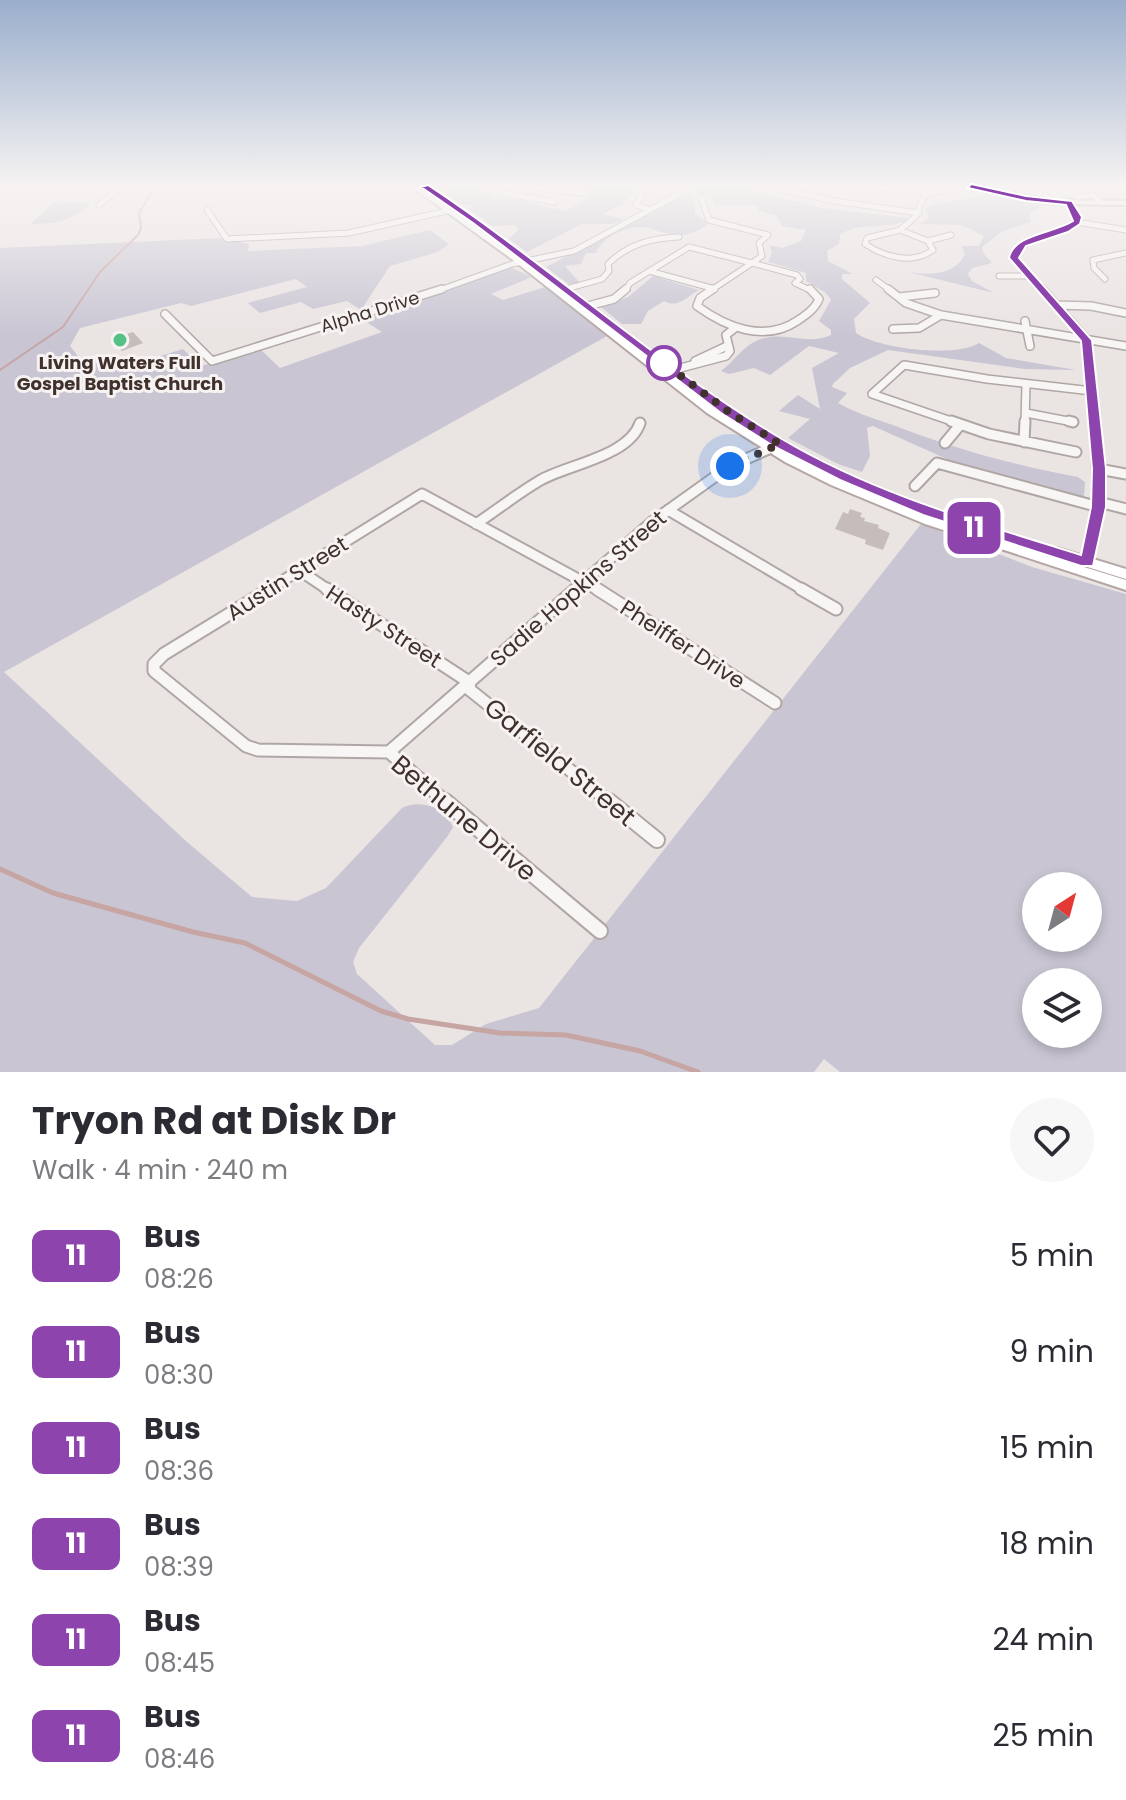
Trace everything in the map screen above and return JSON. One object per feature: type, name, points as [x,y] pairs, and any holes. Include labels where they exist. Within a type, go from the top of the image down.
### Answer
[{"type":"main road","points":[[490,237],[566,289],[775,446],[917,507],[1126,574]]},
{"type":"main road","points":[[493,237],[708,407],[775,446],[878,501],[987,541],[1126,585]]},
{"type":"main road","points":[[987,541],[1069,563],[1087,562]]},
{"type":"street","points":[[226,237],[267,237]]},
{"type":"street","name":"Alpha Drive","points":[[165,314],[212,361],[405,303],[524,260],[574,251],[600,237]]},
{"type":"street","points":[[566,289],[602,279],[617,253],[653,239],[679,237]]},
{"type":"street","points":[[588,306],[620,297],[626,293],[628,284],[689,247],[753,264],[797,275],[800,279],[795,283],[811,289],[820,301],[791,327],[754,331],[735,328],[697,306],[698,300],[753,264],[763,255],[759,243],[766,237]]},
{"type":"street","points":[[871,237],[867,238],[865,244],[889,256],[914,257],[931,253],[934,246],[918,237]]},
{"type":"street","points":[[928,241],[943,237]]},
{"type":"street","points":[[1042,237],[1018,248],[1014,258],[1087,340],[1099,469],[1099,505],[1087,562]]},
{"type":"street","points":[[1105,279],[1094,268],[1093,260],[1126,253]]},
{"type":"street","points":[[649,271],[715,289]]},
{"type":"street","points":[[999,276],[1027,276]]},
{"type":"street","points":[[876,280],[915,308],[941,315],[1126,346]]},
{"type":"street","points":[[899,297],[935,293]]},
{"type":"street","points":[[1056,305],[1091,306],[1126,313]]},
{"type":"street","points":[[893,329],[930,325],[941,315]]},
{"type":"street","points":[[1025,321],[1030,346]]},
{"type":"street","points":[[673,370],[723,358],[730,351],[726,335],[735,328]]},
{"type":"street","points":[[1076,452],[960,425],[872,394],[904,365],[1092,391]]},
{"type":"street","points":[[1024,442],[1026,384]]},
{"type":"street","points":[[1026,413],[1073,422]]},
{"type":"street","points":[[476,524],[548,476],[591,463],[637,432],[640,423]]},
{"type":"street","points":[[945,443],[960,425]]},
{"type":"street","name":"Sadie Hopkins Street","points":[[389,752],[668,510],[730,466],[775,446]]},
{"type":"street","points":[[915,486],[937,463],[1099,505],[1126,509]]},
{"type":"street","points":[[1099,469],[1126,474]]},
{"type":"street","name":"Pheiffer Drive","points":[[422,494],[585,581],[775,703]]},
{"type":"street","name":"Austin Street","points":[[154,664],[164,654],[422,494]]},
{"type":"street","points":[[668,510],[836,609]]},
{"type":"street","name":"Hasty Street","points":[[299,570],[469,682]]},
{"type":"street","name":"Bethune Drive","points":[[154,664],[154,671],[246,746],[258,750],[389,752],[600,931]]},
{"type":"street","name":"Garfield Street","points":[[469,682],[470,690],[657,840]]},
{"type":"shaded area","points":[[400,237],[440,237],[449,244],[438,252],[390,266],[361,310],[347,301],[313,309],[301,302],[260,313],[248,303],[307,287],[296,279],[191,306],[181,303],[80,328],[70,346],[84,364],[103,359],[113,371],[183,349],[201,366],[260,349],[280,368],[382,332],[363,320],[510,267],[532,277],[491,294],[503,300],[545,287],[607,336],[4,672],[187,842],[252,897],[297,901],[326,888],[402,808],[424,805],[444,814],[453,827],[447,837],[359,948],[353,962],[357,974],[435,1045],[452,1045],[486,1024],[539,1008],[921,524],[1032,567],[1126,594],[1126,1072],[840,1072],[824,1059],[814,1072],[0,1072],[0,248],[222,238],[249,244],[248,251],[362,246]]},
{"type":"shaded area","points":[[511,237],[556,237],[527,252],[509,239]]},
{"type":"shaded area","points":[[603,237],[610,237],[596,253],[586,253],[581,264],[565,266],[580,283],[568,284],[546,267]]},
{"type":"shaded area","points":[[803,237],[840,237],[839,244],[827,251],[828,261],[853,274],[842,274],[842,279],[870,303],[854,319],[856,333],[867,339],[936,351],[968,348],[979,343],[1006,358],[1076,370],[1025,369],[888,350],[850,368],[833,384],[832,387],[847,393],[838,403],[869,417],[966,450],[1078,477],[1085,482],[1084,497],[1081,499],[1049,487],[958,464],[873,426],[867,428],[870,456],[862,472],[838,464],[788,438],[810,419],[779,411],[798,395],[820,409],[812,368],[839,353],[809,346],[770,375],[754,368],[729,374],[721,371],[749,345],[761,339],[814,339],[831,335],[831,330],[819,321],[831,300],[826,293],[806,281],[806,273],[768,262],[772,253],[769,245],[782,248],[801,241]]},
{"type":"shaded area","points":[[983,237],[995,237],[982,247],[992,263],[972,268],[968,274],[972,281],[994,293],[908,272],[948,270],[955,267],[965,254],[961,246],[979,246]]},
{"type":"shaded area","points":[[653,276],[699,290],[678,303],[664,301],[648,311],[641,324],[622,324],[601,307],[628,297]]},
{"type":"building","name":"Living Waters Full Gospel Baptist Church","points":[[133,332],[143,343],[122,351],[110,339]]},
{"type":"building","points":[[850,509],[862,513],[860,517],[865,518],[864,521],[879,525],[878,528],[890,533],[883,550],[835,529],[843,512],[848,514]]},
{"type":"waterway","points":[[0,370],[63,327],[100,272],[136,237]]},
{"type":"waterway","points":[[0,869],[53,893],[193,932],[245,943],[381,1011],[408,1019],[500,1033],[566,1035],[640,1051],[698,1072]]},
{"type":"bus line","name":"11","points":[[497,237],[726,410],[780,444],[845,477],[928,511],[973,528],[1087,562],[1099,507],[1099,469],[1087,340],[1014,258],[1014,253],[1023,244],[1042,237]]},
{"type":"place","name":"Living Waters Full Gospel Baptist Church","points":[[120,340]]},
{"type":"route","points":[[664,363],[661,361],[729,412],[780,444],[730,466]]}]
